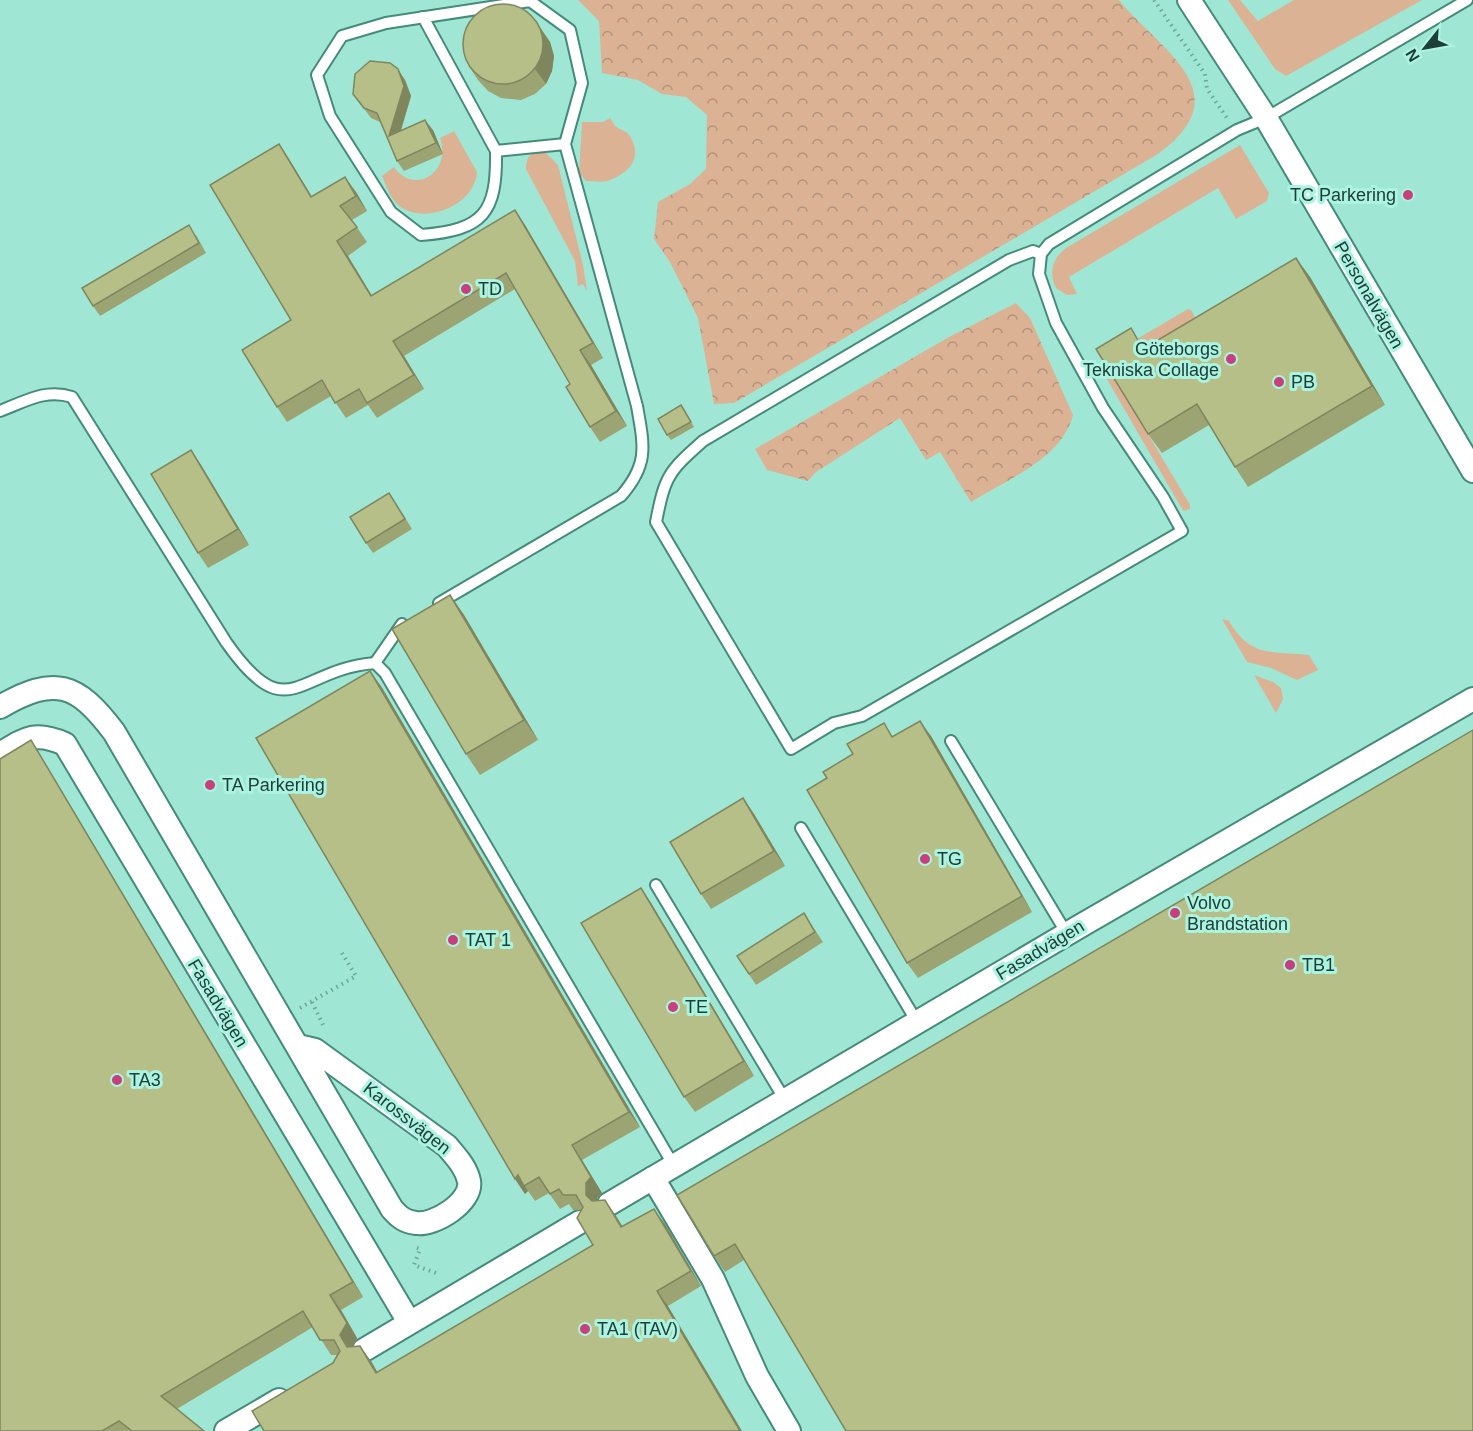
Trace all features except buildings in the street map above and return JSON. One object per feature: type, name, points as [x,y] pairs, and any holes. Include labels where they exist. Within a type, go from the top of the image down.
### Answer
[{"type":"street","name":"Personalvägen","points":[[1189,0],[1266,118],[1473,471]]},
{"type":"street","name":"Karossvägen","points":[[0,707],[32,690],[50,687],[83,696],[95,706],[114,732],[392,1209],[401,1219],[418,1224],[454,1209],[467,1198],[469,1183],[466,1173],[462,1164],[447,1146],[315,1050],[298,1046]]},
{"type":"street","name":"Fasadvägen","points":[[609,1204],[1066,934],[1473,699]]},
{"type":"street","name":"Fasadvägen","points":[[0,754],[28,737],[47,737],[65,744],[409,1322]]},
{"type":"street","points":[[653,1178],[713,1279],[757,1376],[789,1431]]},
{"type":"street","points":[[364,1350],[580,1222]]},
{"type":"street","points":[[226,1431],[297,1390]]},
{"type":"lane","points":[[423,17],[496,151],[496,178],[490,205],[475,223],[453,233],[421,236],[391,212],[330,116],[317,75],[342,36],[386,23],[423,17],[530,0],[570,30],[582,83],[565,144],[637,406],[644,445],[642,465],[636,479],[621,496],[432,607]]},
{"type":"lane","points":[[1041,254],[1033,251],[1009,260],[703,441],[673,467],[663,488],[656,522],[791,749],[834,723],[862,716],[1182,531],[1163,497],[1103,408],[1056,323],[1039,274],[1041,254],[1049,244],[1237,130],[1266,118],[1467,0]]},
{"type":"lane","points":[[496,151],[565,144]]},
{"type":"lane","points":[[0,411],[37,396],[59,392],[72,397],[225,642],[246,671],[261,684],[276,691],[292,689],[359,665],[375,663],[401,625],[412,619]]},
{"type":"lane","points":[[375,663],[386,673],[674,1166]]},
{"type":"lane","points":[[951,741],[1066,934]]},
{"type":"lane","points":[[801,828],[917,1022]]},
{"type":"lane","points":[[656,885],[785,1100]]},
{"type":"path","points":[[1154,0],[1205,74],[1207,89],[1237,130]]},
{"type":"path","points":[[293,1011],[356,976],[340,950]]},
{"type":"path","points":[[312,1002],[325,1030]]},
{"type":"green space","points":[[578,0],[1119,0],[1171,54],[1185,72],[1194,91],[1193,111],[1182,132],[1158,154],[734,403],[714,404],[698,318],[670,262],[654,239],[658,202],[690,184],[706,169],[707,115],[686,97],[662,94],[638,80],[602,73],[599,21]]},
{"type":"green space","points":[[1228,0],[1240,0],[1258,21],[1294,0],[1422,0],[1286,76],[1275,69]]},
{"type":"green space","points":[[610,118],[615,126],[630,136],[634,144],[635,157],[629,168],[617,177],[605,181],[586,181],[579,173],[582,122],[603,122]]},
{"type":"green space","points":[[454,131],[477,172],[468,193],[460,202],[437,212],[425,214],[402,208],[392,198],[382,176],[394,167],[402,175],[411,179],[420,180],[429,176],[441,162],[440,138]]},
{"type":"green space","points":[[1240,145],[1269,193],[1267,201],[1236,219],[1218,188],[1069,277],[1077,294],[1067,295],[1056,288],[1052,276],[1053,266],[1058,256],[1066,248]]},
{"type":"green space","points":[[544,151],[558,165],[583,265],[587,291],[583,284],[578,286],[575,261],[526,169],[530,155]]},
{"type":"green space","points":[[1016,303],[1030,318],[1073,415],[1067,430],[1057,444],[1031,467],[971,502],[940,452],[926,460],[900,418],[816,472],[808,481],[767,470],[755,449],[949,337]]},
{"type":"green space","points":[[1188,309],[1192,311],[1197,323],[1154,344],[1137,339]]},
{"type":"green space","points":[[1104,367],[1109,368],[1190,505],[1190,509],[1184,511],[1182,509],[1104,374]]},
{"type":"green space","points":[[1222,619],[1229,621],[1237,633],[1254,647],[1273,652],[1309,655],[1318,670],[1297,680],[1271,668],[1247,662]]},
{"type":"green space","points":[[1254,675],[1273,682],[1281,688],[1283,699],[1276,713]]},
{"type":"place","name":"TC Parkering","points":[[1408,195]]},
{"type":"place","name":"TD","points":[[466,289]]},
{"type":"place","name":"Göteborgs Tekniska Collage","points":[[1231,359]]},
{"type":"place","name":"PB","points":[[1279,382]]},
{"type":"place","name":"TA Parkering","points":[[210,785]]},
{"type":"place","name":"TG","points":[[925,859]]},
{"type":"place","name":"Volvo Brandstation","points":[[1175,913]]},
{"type":"place","name":"TAT 1","points":[[453,940]]},
{"type":"place","name":"TB1","points":[[1290,965]]},
{"type":"place","name":"TE","points":[[673,1007]]},
{"type":"place","name":"TA3","points":[[117,1080]]},
{"type":"place","name":"TA1 (TAV)","points":[[585,1329]]}]
